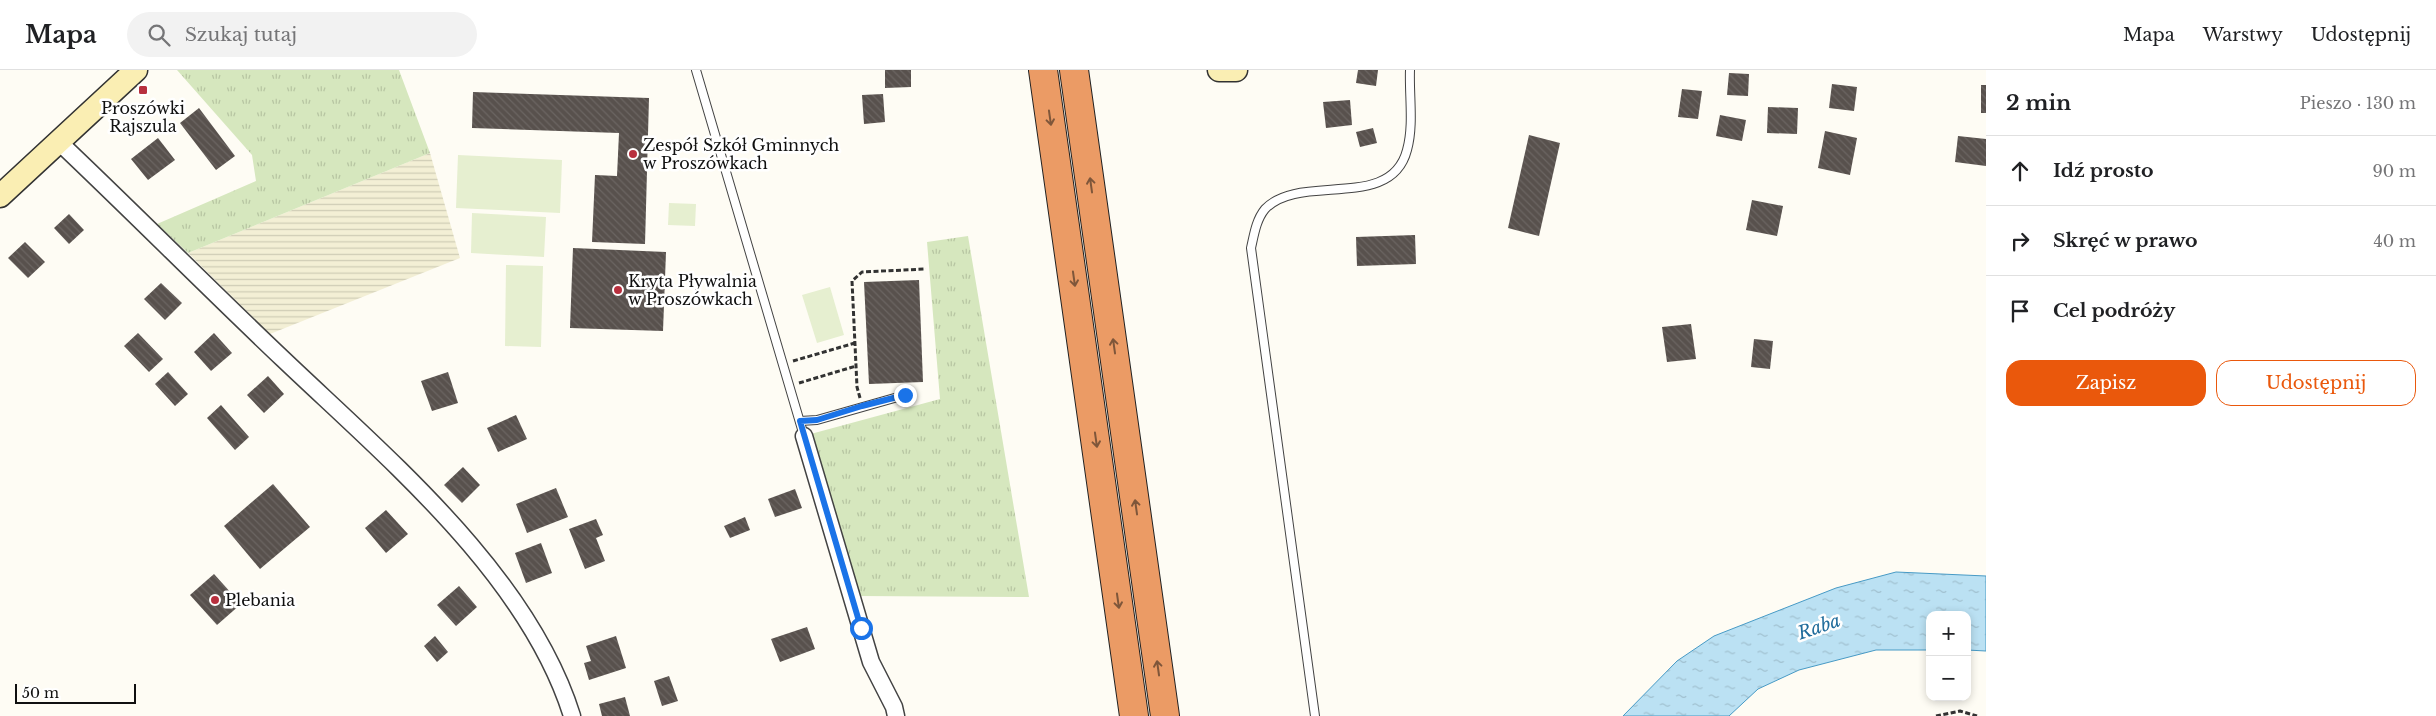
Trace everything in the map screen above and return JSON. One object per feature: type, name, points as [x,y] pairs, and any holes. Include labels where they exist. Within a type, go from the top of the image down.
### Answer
[{"type":"highway","points":[[1043,70],[1134,716]]},
{"type":"highway","points":[[1074,70],[1165,716]]},
{"type":"main road","points":[[0,196],[136,70]]},
{"type":"main road","points":[[1219,70],[1236,70]]},
{"type":"street","points":[[59,142],[284,360],[373,442],[492,570],[540,640],[562,684],[572,716]]},
{"type":"street","points":[[802,429],[871,662],[894,707],[896,716]]},
{"type":"lane","points":[[696,70],[802,429],[817,420],[905,395]]},
{"type":"lane","points":[[1315,716],[1251,248],[1256,224],[1264,210],[1276,200],[1294,194],[1360,187],[1393,175],[1407,151],[1410,126],[1410,70]]},
{"type":"path","points":[[862,406],[857,387],[852,281],[862,272],[926,270]]},
{"type":"path","points":[[783,364],[855,343]]},
{"type":"path","points":[[789,386],[856,366]]},
{"type":"path","points":[[1936,716],[1960,711],[1977,716]]},
{"type":"shaded area","points":[[430,153],[460,258],[270,334],[188,253]]},
{"type":"green space","points":[[177,70],[399,70],[430,153],[188,253],[157,224],[256,181],[252,155]]},
{"type":"green space","points":[[458,155],[562,160],[560,213],[456,208]]},
{"type":"green space","points":[[669,203],[696,204],[695,226],[668,225]]},
{"type":"green space","points":[[472,213],[546,217],[544,257],[471,253]]},
{"type":"green space","points":[[968,236],[1029,597],[857,596],[807,435],[940,399],[927,242]]},
{"type":"green space","points":[[506,265],[543,266],[541,347],[505,346]]},
{"type":"green space","points":[[830,287],[844,335],[817,343],[802,295]]},
{"type":"water","name":"Raba","points":[[1896,572],[1986,576],[1986,651],[1971,650],[1971,611],[1926,611],[1926,650],[1876,650],[1799,670],[1758,689],[1729,716],[1623,716],[1677,661],[1714,636],[1836,588]]},
{"type":"building","points":[[885,70],[911,70],[911,87],[885,88]]},
{"type":"building","points":[[1358,70],[1378,70],[1376,86],[1356,83]]},
{"type":"building","points":[[1729,73],[1749,74],[1748,96],[1727,95]]},
{"type":"building","points":[[1832,84],[1857,87],[1854,111],[1829,108]]},
{"type":"building","points":[[1981,85],[1986,85],[1986,113],[1981,113]]},
{"type":"building","points":[[1682,89],[1702,91],[1698,119],[1678,117]]},
{"type":"building","name":"Zespół Szkół Gminnych w Proszówkach","points":[[473,92],[649,98],[645,244],[592,242],[595,175],[617,176],[619,133],[472,128]]},
{"type":"building","points":[[883,94],[885,122],[864,124],[862,95]]},
{"type":"building","points":[[1350,100],[1352,125],[1326,128],[1323,102]]},
{"type":"building","points":[[1768,107],[1798,108],[1797,134],[1767,133]]},
{"type":"building","points":[[199,108],[235,156],[216,170],[180,123]]},
{"type":"building","points":[[1720,115],[1746,120],[1742,141],[1716,136]]},
{"type":"building","points":[[1373,128],[1377,143],[1360,147],[1356,132]]},
{"type":"building","points":[[1825,131],[1857,138],[1850,175],[1818,168]]},
{"type":"building","points":[[1529,135],[1560,143],[1539,236],[1508,228]]},
{"type":"building","points":[[1958,136],[1986,139],[1986,166],[1955,162]]},
{"type":"building","points":[[158,138],[175,160],[148,180],[131,159]]},
{"type":"building","points":[[1752,200],[1783,206],[1777,236],[1746,230]]},
{"type":"building","points":[[69,214],[84,230],[69,244],[54,228]]},
{"type":"building","points":[[1415,235],[1416,264],[1357,266],[1356,237]]},
{"type":"building","points":[[25,242],[45,262],[28,278],[8,258]]},
{"type":"building","name":"Kryta Pływalnia w Proszówkach","points":[[573,248],[666,252],[663,331],[570,328]]},
{"type":"building","points":[[919,280],[923,382],[869,384],[864,282]]},
{"type":"building","points":[[161,283],[182,303],[165,320],[144,299]]},
{"type":"building","points":[[1691,324],[1696,359],[1667,362],[1662,327]]},
{"type":"building","points":[[138,333],[163,359],[149,372],[124,346]]},
{"type":"building","points":[[214,333],[232,353],[211,371],[194,352]]},
{"type":"building","points":[[1754,339],[1773,341],[1770,369],[1751,367]]},
{"type":"building","points":[[168,372],[188,394],[175,406],[155,384]]},
{"type":"building","points":[[448,372],[458,403],[432,411],[421,381]]},
{"type":"building","points":[[268,376],[284,394],[264,413],[247,395]]},
{"type":"building","points":[[221,405],[249,437],[235,450],[207,418]]},
{"type":"building","points":[[516,415],[527,439],[498,452],[487,428]]},
{"type":"building","points":[[463,467],[480,485],[462,503],[444,485]]},
{"type":"building","points":[[273,484],[310,527],[260,569],[224,526]]},
{"type":"building","points":[[556,488],[568,517],[527,533],[516,504]]},
{"type":"building","points":[[795,489],[802,508],[775,517],[768,499]]},
{"type":"building","points":[[386,510],[408,534],[386,553],[365,528]]},
{"type":"building","points":[[745,517],[750,530],[730,538],[724,526]]},
{"type":"building","points":[[596,519],[603,535],[596,538],[605,561],[585,569],[569,529]]},
{"type":"building","points":[[541,543],[552,573],[526,583],[515,553]]},
{"type":"building","name":"Plebania","points":[[214,574],[241,604],[217,625],[190,595]]},
{"type":"building","points":[[459,586],[477,607],[456,626],[437,605]]},
{"type":"building","points":[[807,627],[815,649],[780,662],[771,639]]},
{"type":"building","points":[[435,636],[448,652],[437,662],[424,646]]},
{"type":"building","points":[[616,636],[626,668],[589,680],[584,663],[591,661],[586,646]]},
{"type":"building","points":[[669,676],[678,701],[662,706],[654,681]]},
{"type":"building","points":[[625,697],[630,716],[602,716],[599,704]]},
{"type":"place","name":"Proszówki Rajszula","points":[[143,90]]},
{"type":"place","name":"Zespół Szkół Gminnych w Proszówkach","points":[[633,154]]},
{"type":"place","name":"Kryta Pływalnia w Proszówkach","points":[[618,290]]},
{"type":"place","name":"Plebania","points":[[215,600]]},
{"type":"route","points":[[861,628],[800,421],[817,420],[905,395]]}]
